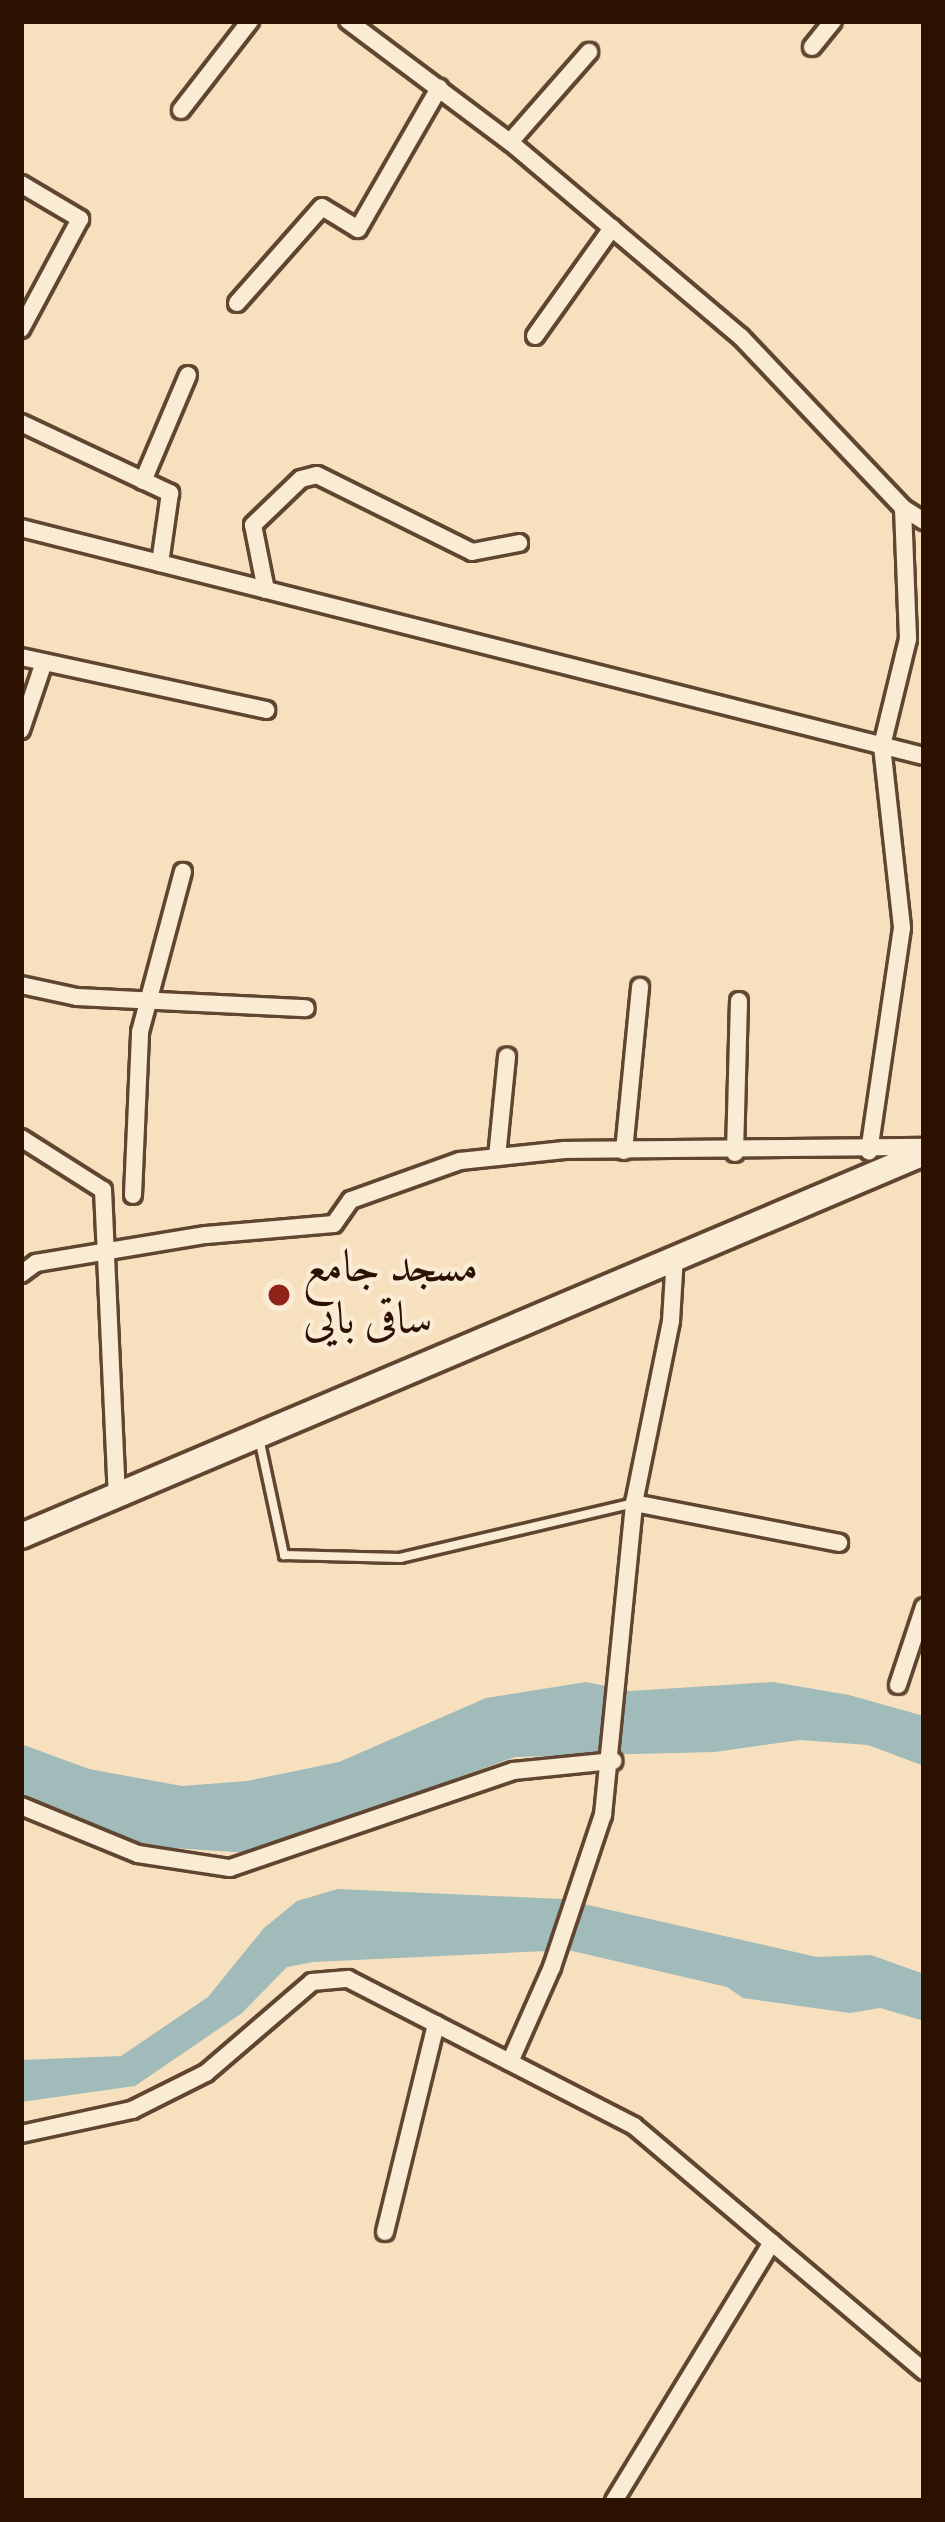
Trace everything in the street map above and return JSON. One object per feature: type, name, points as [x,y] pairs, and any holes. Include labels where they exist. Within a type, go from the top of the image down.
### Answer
[{"type":"main road","points":[[21,1536],[924,1150]]},
{"type":"street","points":[[181,110],[250,21]]},
{"type":"street","points":[[348,21],[510,142],[741,337],[903,508],[924,521]]},
{"type":"street","points":[[812,47],[833,21]]},
{"type":"street","points":[[510,142],[590,52]]},
{"type":"street","points":[[237,303],[322,207],[358,229],[440,88]]},
{"type":"street","points":[[21,184],[80,218],[21,329]]},
{"type":"street","points":[[535,336],[612,229]]},
{"type":"street","points":[[142,481],[188,375]]},
{"type":"street","points":[[21,423],[170,494],[160,563]]},
{"type":"street","points":[[266,590],[253,525],[301,479],[317,475],[472,552],[519,543]]},
{"type":"street","points":[[869,1152],[902,928],[882,746],[908,639],[903,508]]},
{"type":"street","points":[[21,528],[924,757]]},
{"type":"street","points":[[21,657],[266,710]]},
{"type":"street","points":[[21,730],[43,664]]},
{"type":"street","points":[[133,1195],[132,1131],[148,1000],[183,872]]},
{"type":"street","points":[[21,985],[148,1000],[306,1008]]},
{"type":"street","points":[[624,1151],[640,987]]},
{"type":"street","points":[[735,1153],[739,1001]]},
{"type":"street","points":[[497,1157],[507,1056]]},
{"type":"street","points":[[21,1138],[103,1190],[101,1252],[117,1496]]},
{"type":"street","points":[[21,1274],[36,1263],[101,1252],[334,1224],[350,1200],[460,1161],[624,1151],[924,1150]]},
{"type":"street","points":[[510,2062],[579,1896],[613,1761],[634,1503],[671,1321],[675,1255]]},
{"type":"street","points":[[634,1503],[839,1543]]},
{"type":"street","points":[[898,1685],[924,1606]]},
{"type":"street","points":[[21,1806],[138,1854],[230,1868],[514,1771],[613,1761]]},
{"type":"street","points":[[21,2134],[132,2110],[206,2073],[312,1982],[348,1978],[634,2126],[924,2371]]},
{"type":"street","points":[[385,2232],[436,2024]]},
{"type":"street","points":[[614,2501],[772,2242]]},
{"type":"lane","points":[[259,1436],[284,1555],[400,1558],[634,1503]]},
{"type":"water","points":[[586,1682],[630,1691],[773,1682],[849,1695],[924,1716],[924,1766],[868,1745],[800,1740],[715,1752],[515,1757],[250,1853],[142,1846],[21,1794],[21,1744],[89,1769],[182,1786],[247,1781],[339,1762],[486,1698]]},
{"type":"water","points":[[338,1889],[562,1899],[817,1957],[871,1955],[924,1974],[924,2021],[880,2008],[850,2013],[743,1998],[727,1987],[568,1950],[313,1962],[287,1967],[242,2013],[135,2086],[21,2102],[21,2060],[121,2056],[208,1997],[264,1928],[297,1901]]},
{"type":"place","name":"مسجد جامع ساقی بایی","points":[[279,1295]]}]
